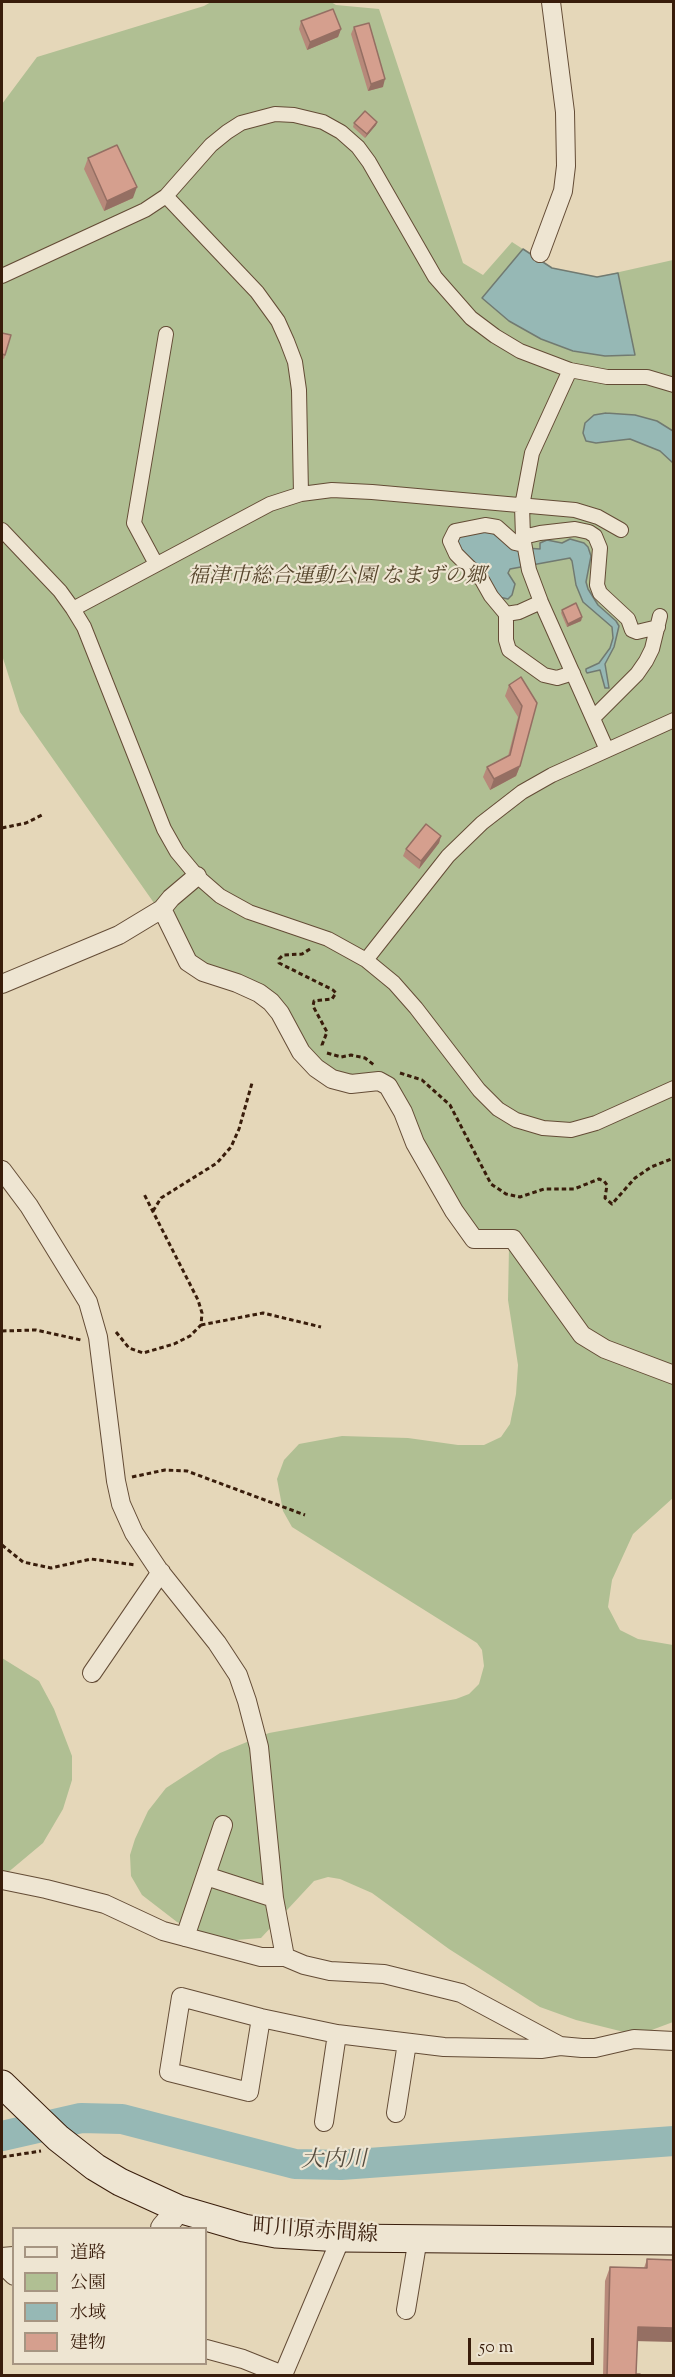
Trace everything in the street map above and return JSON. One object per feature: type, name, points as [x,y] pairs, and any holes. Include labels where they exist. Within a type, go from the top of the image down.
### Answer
[{"type":"main road","name":"町川原赤間線","points":[[2,2084],[64,2143],[171,2219],[276,2234],[341,2238],[674,2241]]},
{"type":"street","points":[[540,253],[562,192],[566,166],[565,112],[551,2]]},
{"type":"street","points":[[2,276],[145,210],[166,196],[211,145],[241,123],[275,114],[294,115],[323,122],[341,132],[358,147],[369,162],[435,277],[471,318],[495,336],[520,351],[570,370],[607,377],[647,377],[674,385]]},
{"type":"street","points":[[166,196],[257,292],[278,321],[295,362],[299,390],[301,494]]},
{"type":"street","points":[[156,564],[134,523],[166,334]]},
{"type":"street","points":[[570,370],[532,453],[522,506],[523,541],[529,570],[541,602],[607,750]]},
{"type":"street","points":[[73,609],[270,504],[301,494],[342,491],[575,510],[598,517],[621,530]]},
{"type":"street","points":[[573,673],[553,678],[544,675],[509,650],[506,640],[506,614],[490,596],[482,580],[456,554],[450,542],[455,531],[485,525],[497,527],[515,543],[540,533],[575,529],[589,532],[595,536],[600,548],[597,585],[600,593],[628,619],[632,630],[637,632],[659,622],[652,649],[637,674],[593,718]]},
{"type":"street","points":[[2,530],[60,591],[84,627],[164,829],[177,852],[197,876],[220,897],[249,912],[328,939],[366,960],[394,983],[416,1008],[480,1090],[498,1109],[516,1120],[543,1128],[571,1130],[596,1123],[674,1088]]},
{"type":"street","points":[[506,614],[519,612],[541,602]]},
{"type":"street","points":[[366,960],[448,856],[482,823],[522,792],[552,775],[674,720]]},
{"type":"street","points":[[2,984],[119,935],[162,909],[197,876]]},
{"type":"street","points":[[162,909],[188,962],[202,972],[237,983],[259,993],[271,1002],[280,1013],[301,1052],[316,1068],[332,1079],[351,1084],[379,1082],[388,1086],[415,1143],[454,1211],[474,1239],[513,1239],[582,1335],[605,1349],[674,1375]]},
{"type":"street","points":[[2,1170],[29,1206],[104,1331],[116,1481],[121,1504],[134,1533],[160,1571],[217,1643],[238,1675],[259,1747],[274,1898],[285,1957]]},
{"type":"street","points":[[92,1673],[160,1571]]},
{"type":"street","points":[[185,1937],[223,1825]]},
{"type":"street","points":[[206,1876],[274,1898]]},
{"type":"street","points":[[2,1880],[46,1888],[105,1904],[163,1931],[261,1957],[285,1957],[304,1965],[330,1971],[384,1974],[461,1993],[560,2046]]},
{"type":"street","points":[[261,2018],[249,2092],[169,2072],[181,1998],[337,2034],[444,2047],[595,2048],[634,2039],[674,2041]]},
{"type":"street","points":[[324,2122],[337,2034]]},
{"type":"street","points":[[396,2113],[407,2043]]},
{"type":"street","points":[[207,2349],[243,2359],[283,2375],[341,2238]]},
{"type":"street","points":[[406,2310],[418,2238]]},
{"type":"street","points":[[2,2262],[12,2274]]},
{"type":"path","points":[[2,828],[26,823],[42,815]]},
{"type":"path","points":[[314,934],[308,952],[283,955],[279,963],[336,993],[332,999],[314,1001],[312,1006],[327,1032],[322,1045],[324,1052],[341,1057],[351,1055],[365,1058],[382,1067]]},
{"type":"path","points":[[392,1071],[422,1080],[450,1105],[491,1184],[506,1194],[520,1197],[544,1189],[574,1189],[599,1179],[604,1181],[605,1198],[612,1204],[643,1172],[674,1158]]},
{"type":"path","points":[[153,1211],[161,1197],[217,1163],[231,1147],[239,1129],[252,1083]]},
{"type":"path","points":[[144,1194],[198,1300],[202,1313],[201,1325]]},
{"type":"path","points":[[2,1331],[36,1330],[81,1340],[104,1331],[129,1348],[143,1353],[174,1344],[190,1336],[201,1325],[262,1313],[321,1327]]},
{"type":"path","points":[[116,1481],[165,1470],[187,1471],[305,1515]]},
{"type":"path","points":[[2,1545],[23,1562],[51,1568],[97,1559],[160,1571]]},
{"type":"path","points":[[2,2157],[64,2143]]},
{"type":"green space","name":"福津市総合運動公園 なまずの郷","points":[[211,2],[331,2],[336,5],[379,9],[463,263],[483,275],[512,242],[552,268],[597,277],[673,260],[674,1497],[633,1534],[612,1580],[608,1607],[620,1630],[638,1639],[673,1645],[673,2022],[649,2031],[624,2032],[576,2020],[540,2007],[449,1949],[372,1893],[340,1879],[328,1877],[314,1881],[261,1938],[236,1940],[211,1937],[177,1922],[142,1895],[131,1876],[130,1855],[148,1811],[166,1788],[220,1753],[269,1733],[456,1699],[469,1694],[479,1684],[484,1666],[482,1650],[477,1643],[292,1527],[283,1511],[277,1479],[284,1460],[299,1444],[342,1436],[408,1438],[458,1445],[484,1445],[501,1437],[510,1424],[516,1394],[518,1365],[508,1300],[509,1247],[473,1248],[451,1219],[385,1090],[347,1090],[264,1003],[208,980],[20,712],[2,655],[2,104],[37,57]]},
{"type":"green space","points":[[2,1658],[39,1681],[54,1709],[72,1756],[72,1780],[63,1809],[43,1843],[6,1874],[2,1874]]},
{"type":"water","points":[[523,249],[552,268],[597,277],[618,273],[635,355],[605,356],[573,351],[541,339],[509,321],[482,298]]},
{"type":"water","points":[[606,413],[635,415],[657,421],[673,431],[673,463],[660,451],[630,439],[596,443],[586,441],[583,433],[585,423],[594,415]]},
{"type":"water","points":[[491,532],[511,547],[540,549],[540,543],[547,540],[562,543],[570,539],[584,543],[588,547],[591,556],[586,582],[588,589],[598,605],[619,626],[614,647],[605,664],[609,688],[605,688],[600,670],[587,673],[586,669],[599,663],[610,648],[613,638],[612,627],[583,602],[576,585],[570,558],[510,569],[508,573],[515,584],[512,595],[508,599],[499,597],[485,571],[464,553],[457,543],[460,536]]},
{"type":"building","points":[[333,9],[341,29],[310,42],[301,21]]},
{"type":"building","points":[[369,23],[385,79],[371,84],[354,27]]},
{"type":"building","points":[[365,111],[377,122],[367,134],[354,123]]},
{"type":"building","points":[[117,145],[137,187],[107,201],[88,158]]},
{"type":"building","points":[[2,333],[11,335],[5,355],[2,354]]},
{"type":"building","points":[[576,603],[582,617],[568,624],[562,610]]},
{"type":"building","points":[[521,677],[537,703],[520,766],[494,779],[487,767],[510,755],[522,706],[509,685]]},
{"type":"building","points":[[426,824],[441,836],[421,861],[406,849]]},
{"type":"building","points":[[647,2259],[674,2260],[674,2328],[638,2327],[636,2374],[640,2376],[607,2376],[610,2267],[647,2268]]},
{"type":"waterway","name":"大内川","points":[[2,2136],[81,2118],[122,2119],[295,2164],[341,2165],[674,2141]]}]
